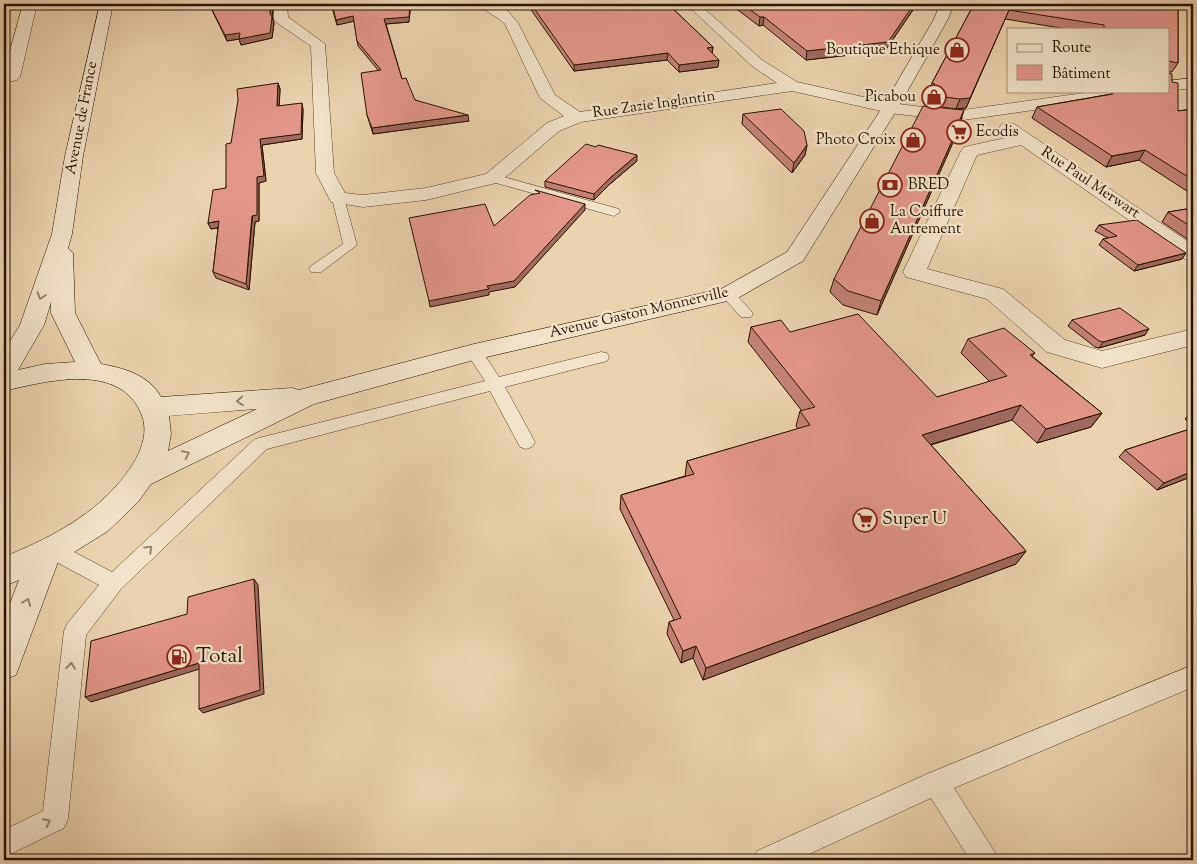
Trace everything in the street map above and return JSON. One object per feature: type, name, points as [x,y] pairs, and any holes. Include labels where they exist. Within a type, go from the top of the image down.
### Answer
[{"type":"street","points":[[4,78],[12,77],[30,4]]},
{"type":"street","name":"Avenue de France","points":[[91,370],[63,314],[62,234],[74,156],[106,4]]},
{"type":"street","points":[[281,4],[281,19],[318,44],[325,173],[338,198],[363,201],[426,194],[493,178],[553,127],[577,117]]},
{"type":"street","name":"Rue Zazie Inglantin","points":[[484,4],[502,13],[511,23],[548,98],[577,117],[792,86]]},
{"type":"street","points":[[692,4],[758,62],[792,86],[890,108],[956,116],[1127,92]]},
{"type":"street","name":"Avenue Gaston Monnerville","points":[[155,407],[306,396],[474,352],[728,294],[795,256],[890,108],[941,19],[947,4]]},
{"type":"street","points":[[1170,86],[1193,83]]},
{"type":"street","name":"Rue Paul Merwart","points":[[987,112],[1193,254]]},
{"type":"street","points":[[1024,139],[970,151],[914,272],[995,294],[1056,346],[1102,360],[1193,337]]},
{"type":"street","name":"Avenue de France","points":[[4,371],[32,325],[62,234]]},
{"type":"street","points":[[4,382],[30,375],[62,370],[91,370],[120,377],[141,389],[155,407],[158,427],[154,450],[142,476],[121,502],[90,528],[50,553],[4,572]]},
{"type":"street","name":"Avenue Gaston Monnerville","points":[[142,476],[306,396]]},
{"type":"street","points":[[4,663],[50,553]]},
{"type":"lane","points":[[493,178],[614,212]]},
{"type":"lane","points":[[316,269],[350,245],[338,198]]},
{"type":"lane","points":[[728,294],[746,314]]},
{"type":"lane","points":[[474,352],[495,384],[526,442]]},
{"type":"lane","points":[[4,844],[55,819],[75,630],[114,583],[261,444],[601,358]]},
{"type":"lane","points":[[50,553],[114,583]]},
{"type":"lane","points":[[766,860],[936,783],[1193,676]]},
{"type":"lane","points":[[936,783],[985,860]]},
{"type":"building","points":[[209,4],[270,4],[272,17],[270,33],[239,39],[240,33],[225,35]]},
{"type":"building","points":[[332,4],[410,4],[409,17],[384,19],[402,79],[406,78],[415,100],[468,115],[372,128],[367,115],[361,73],[381,70],[357,41],[353,16],[336,20]]},
{"type":"building","points":[[531,4],[668,4],[713,47],[707,48],[719,60],[679,65],[668,53],[574,65]]},
{"type":"building","points":[[742,4],[914,4],[888,42],[807,51],[764,17],[760,17]]},
{"type":"building","points":[[974,4],[1178,4],[1178,63],[1170,61],[1170,28],[1104,28],[1104,25],[1009,10],[970,98],[960,99],[929,95],[935,84],[932,83]]},
{"type":"building","points":[[1170,74],[1172,74],[1172,82],[1178,83],[1178,111],[1193,109],[1193,180],[1145,150],[1112,156],[1037,107],[1113,94],[1113,92],[1170,92]]},
{"type":"building","points":[[278,83],[277,106],[302,103],[301,134],[260,139],[264,176],[257,177],[257,215],[252,216],[246,284],[213,272],[219,221],[208,223],[213,190],[226,188],[226,144],[231,143],[238,100],[237,89]]},
{"type":"building","points":[[923,106],[964,110],[881,301],[848,291],[834,279]]},
{"type":"building","points":[[781,109],[804,131],[807,145],[794,163],[743,114]]},
{"type":"building","points":[[586,144],[596,147],[598,145],[637,155],[594,194],[545,181]]},
{"type":"building","points":[[535,190],[585,204],[514,281],[487,286],[489,289],[429,301],[409,218],[485,204],[494,226],[530,195],[540,193]]},
{"type":"building","points":[[1193,208],[1193,228],[1168,212]]},
{"type":"building","points":[[1137,220],[1186,253],[1138,265],[1103,239],[1117,236],[1099,225]]},
{"type":"building","points":[[1120,308],[1149,329],[1103,342],[1072,320]]},
{"type":"building","points":[[858,314],[937,397],[1007,376],[968,339],[1004,328],[1035,353],[1030,355],[1102,413],[1046,429],[1021,405],[922,435],[1026,551],[706,668],[696,646],[683,651],[669,622],[681,618],[621,495],[694,474],[687,461],[810,425],[800,411],[815,407],[751,327],[781,320],[790,332]]},
{"type":"building","points":[[1193,428],[1193,471],[1164,483],[1125,450]]},
{"type":"building","name":"Total","points":[[254,579],[260,690],[199,709],[199,663],[85,697],[91,641],[187,614],[188,597]]},
{"type":"place","name":"Boutique Ethique","points":[[957,50]]},
{"type":"place","name":"Picabou","points":[[934,97]]},
{"type":"place","name":"Ecodis","points":[[959,132]]},
{"type":"place","name":"Photo Croix","points":[[913,140]]},
{"type":"place","name":"BRED","points":[[890,185]]},
{"type":"place","name":"La Coiffure Autrement","points":[[872,221]]},
{"type":"place","name":"Super U","points":[[865,520]]},
{"type":"place","name":"Total","points":[[179,657]]}]
